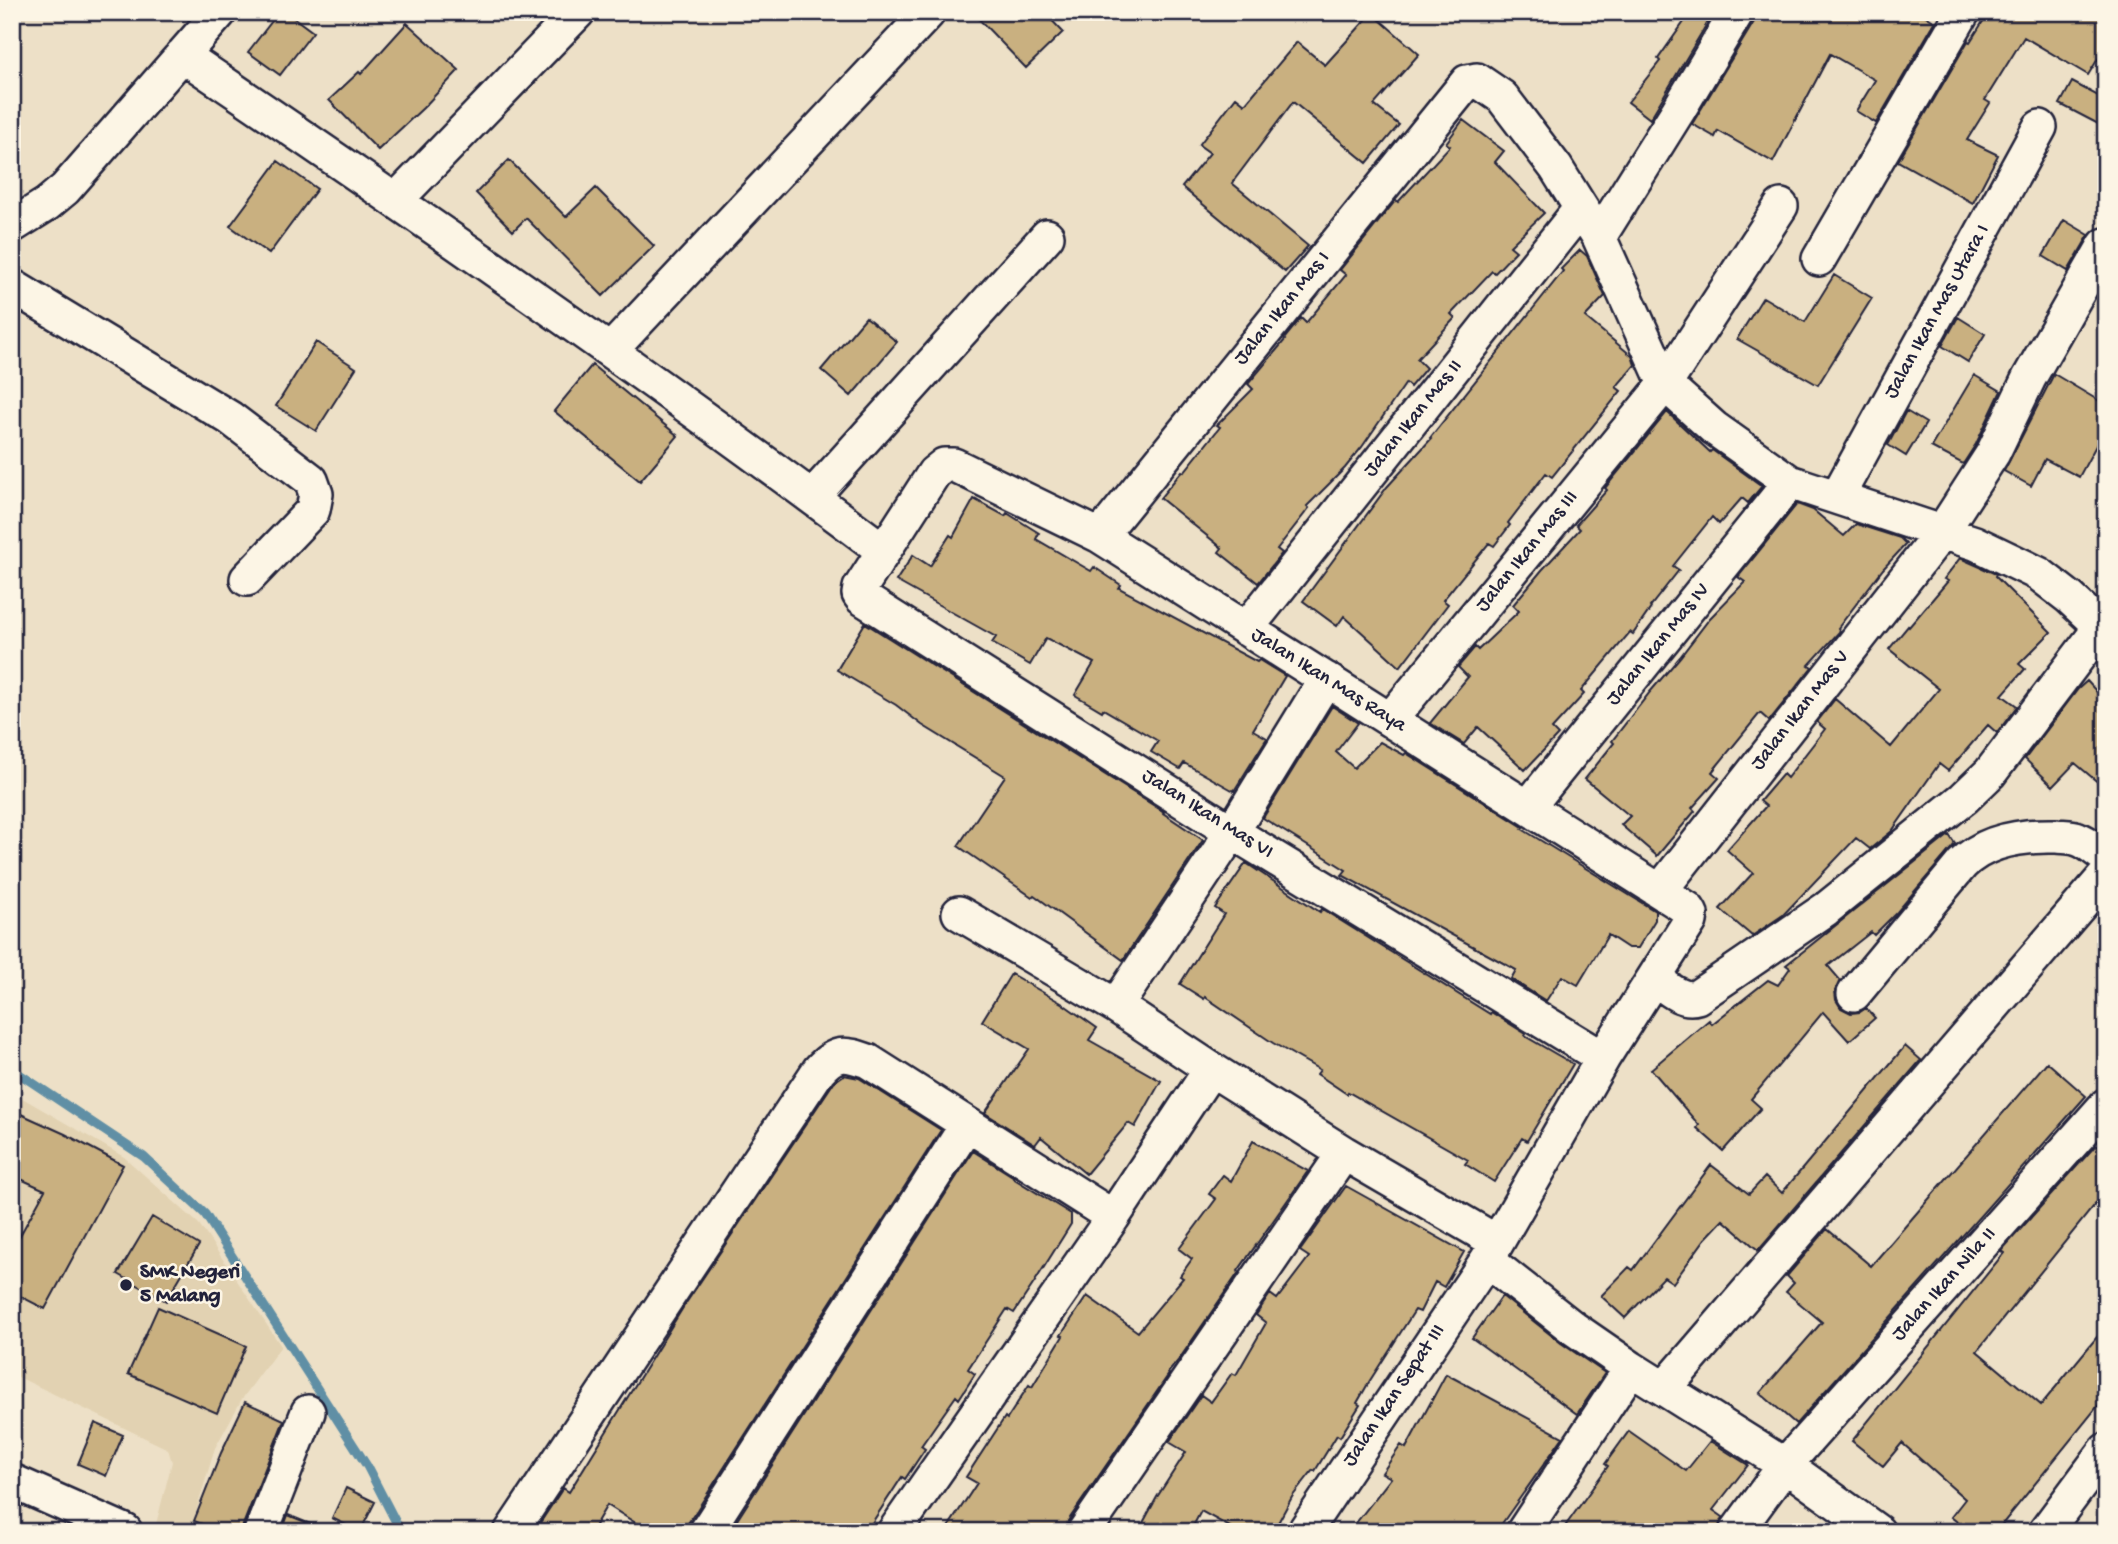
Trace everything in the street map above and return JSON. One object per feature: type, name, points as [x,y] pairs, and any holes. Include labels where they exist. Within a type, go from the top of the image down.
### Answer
[{"type":"street","points":[[12,226],[65,189],[220,12]]},
{"type":"street","points":[[396,200],[578,12]]},
{"type":"street","points":[[1599,237],[1737,12]]},
{"type":"street","points":[[1819,258],[1963,12]]},
{"type":"street","points":[[610,351],[928,13]]},
{"type":"street","points":[[182,55],[396,200],[610,351],[884,551]]},
{"type":"street","name":"Jalan Ikan Mas I","points":[[1100,536],[1467,82],[1481,82],[1502,97],[1556,168],[1581,208]]},
{"type":"street","name":"Jalan Ikan Mas Utara I","points":[[1837,497],[2040,127]]},
{"type":"street","name":"Jalan Ikan Mas III","points":[[1390,720],[1665,384],[1781,206]]},
{"type":"street","points":[[1581,208],[1599,237],[1665,384],[1714,428],[1790,482],[1975,543],[2039,574],[2070,598],[2103,630],[1990,774],[1826,909],[1697,997],[1683,998],[1654,978]]},
{"type":"street","name":"Jalan Ikan Mas II","points":[[1246,629],[1581,208]]},
{"type":"street","points":[[813,497],[1047,236]]},
{"type":"street","name":"Jalan Ikan Mas V","points":[[1660,891],[1942,532],[1993,453],[2029,378],[2105,245]]},
{"type":"street","points":[[12,286],[230,418],[311,480],[316,494],[313,510],[247,579]]},
{"type":"street","name":"Jalan Ikan Mas VI","points":[[954,465],[944,465],[934,473],[860,589],[862,598],[1232,832],[1603,1058]]},
{"type":"street","name":"Jalan Ikan Mas Raya","points":[[954,465],[1100,536],[1660,891],[1688,909],[1691,914]]},
{"type":"street","name":"Jalan Ikan Mas IV","points":[[1528,807],[1790,482]]},
{"type":"street","points":[[1116,1006],[1232,832],[1326,679]]},
{"type":"street","points":[[1854,994],[1962,864],[1982,849],[2031,836],[2070,837],[2083,841],[2106,858]]},
{"type":"street","points":[[1665,1388],[2106,875]]},
{"type":"street","points":[[959,913],[1116,1006],[1492,1251],[1573,1328],[1784,1465],[1878,1532]]},
{"type":"street","name":"Jalan Ikan Sepat III","points":[[1304,1532],[1492,1251],[1603,1058],[1690,921],[1691,914]]},
{"type":"street","points":[[511,1532],[819,1070],[831,1058],[846,1055],[868,1061],[1113,1217]]},
{"type":"street","points":[[894,1532],[1113,1217],[1211,1069]]},
{"type":"street","name":"Jalan Ikan Nila II","points":[[1736,1532],[1784,1465],[2106,1105]]},
{"type":"street","points":[[706,1532],[967,1125]]},
{"type":"street","points":[[1084,1532],[1343,1153]]},
{"type":"street","points":[[1523,1532],[1631,1368]]},
{"type":"street","points":[[261,1532],[308,1412]]},
{"type":"street","points":[[2045,1532],[2106,1450]]},
{"type":"street","points":[[12,1481],[125,1531]]},
{"type":"shaded area","name":"SMK Negeri 5 Malang","points":[[12,1092],[124,1157],[199,1224],[281,1346],[242,1399],[215,1448],[190,1532],[154,1532],[172,1462],[168,1449],[12,1374]]},
{"type":"building","points":[[279,12],[286,12],[313,32],[280,75],[248,52]]},
{"type":"building","points":[[972,12],[1044,12],[1063,32],[1026,68]]},
{"type":"building","points":[[1691,12],[1714,12],[1650,119],[1628,102],[1660,61],[1658,59]]},
{"type":"building","points":[[1756,12],[1920,12],[1935,22],[1876,123],[1856,111],[1875,80],[1830,54],[1773,162],[1718,131],[1715,137],[1692,124],[1754,22]]},
{"type":"building","points":[[1983,12],[2106,12],[2106,46],[2088,75],[2024,37],[1985,100],[1990,103],[1967,140],[1998,155],[1973,203],[1898,161],[1968,41],[1970,42],[1987,15]]},
{"type":"building","points":[[1372,13],[1419,54],[1374,105],[1399,125],[1367,163],[1293,102],[1232,183],[1308,246],[1285,272],[1182,187],[1210,153],[1199,145],[1236,97],[1245,104],[1297,42],[1325,65]]},
{"type":"building","points":[[407,23],[459,70],[378,150],[329,100],[359,72],[361,74]]},
{"type":"building","points":[[2072,82],[2106,100],[2106,128],[2060,104]]},
{"type":"building","points":[[1463,120],[1504,151],[1495,162],[1544,213],[1510,246],[1516,251],[1495,273],[1492,271],[1451,314],[1455,318],[1417,359],[1426,368],[1410,387],[1406,383],[1362,447],[1307,506],[1309,508],[1277,549],[1282,553],[1258,583],[1219,552],[1222,548],[1160,498],[1220,427],[1217,425],[1253,389],[1248,384],[1301,318],[1306,323],[1346,275],[1340,270],[1396,200],[1398,202],[1450,146],[1446,143]]},
{"type":"building","points":[[509,160],[566,217],[596,188],[654,246],[603,296],[526,218],[513,231],[476,193]]},
{"type":"building","points":[[278,161],[317,189],[269,254],[230,226]]},
{"type":"building","points":[[2064,220],[2089,235],[2068,271],[2043,256]]},
{"type":"building","points":[[1580,250],[1587,256],[1605,296],[1585,317],[1632,356],[1635,365],[1616,387],[1621,391],[1552,477],[1546,473],[1494,546],[1489,543],[1443,600],[1448,604],[1400,667],[1344,616],[1337,626],[1303,601],[1387,487],[1431,439],[1563,271],[1561,269]]},
{"type":"building","points":[[1834,275],[1872,298],[1818,385],[1737,339],[1763,297],[1805,322]]},
{"type":"building","points":[[866,317],[897,342],[851,396],[821,370]]},
{"type":"building","points":[[1958,317],[1985,334],[1968,362],[1942,346]]},
{"type":"building","points":[[316,342],[356,368],[316,431],[276,406]]},
{"type":"building","points":[[592,365],[678,436],[640,481],[554,411]]},
{"type":"building","points":[[2054,374],[2106,405],[2106,427],[2079,477],[2045,459],[2031,486],[2004,471]]},
{"type":"building","points":[[1974,375],[2001,391],[1976,444],[1963,464],[1931,447]]},
{"type":"building","points":[[1906,411],[1926,423],[1906,456],[1888,445]]},
{"type":"building","points":[[1667,412],[1710,452],[1712,450],[1762,486],[1748,503],[1742,498],[1719,524],[1712,517],[1673,566],[1679,570],[1633,634],[1630,632],[1581,691],[1584,694],[1552,729],[1558,735],[1525,770],[1478,727],[1464,744],[1430,723],[1468,677],[1458,667],[1475,647],[1478,650],[1519,611],[1513,605],[1580,529],[1576,525],[1607,490],[1605,488]]},
{"type":"building","points":[[974,499],[1005,516],[1007,513],[1039,533],[1036,539],[1091,571],[1094,567],[1121,585],[1119,588],[1285,676],[1253,730],[1267,738],[1234,791],[1184,763],[1180,769],[1151,752],[1158,741],[1075,695],[1094,663],[1046,638],[1030,665],[992,643],[996,637],[896,581],[913,555],[930,566],[950,535],[953,537]]},
{"type":"building","points":[[1797,504],[1813,510],[1844,536],[1856,524],[1900,538],[1906,544],[1883,569],[1838,628],[1840,631],[1809,665],[1812,667],[1769,721],[1760,713],[1712,772],[1719,778],[1692,808],[1695,811],[1657,856],[1621,825],[1630,816],[1585,779],[1710,618],[1745,582],[1738,577]]},
{"type":"building","points":[[1960,558],[1996,574],[1995,576],[2051,632],[2019,664],[2025,669],[2002,695],[2017,706],[1997,733],[1988,725],[1948,771],[1939,764],[1892,831],[1870,849],[1856,838],[1783,915],[1752,936],[1720,909],[1753,873],[1727,850],[1766,806],[1760,801],[1783,774],[1787,778],[1825,729],[1817,722],[1835,699],[1891,747],[1939,689],[1889,649],[1948,581],[1944,579]]},
{"type":"building","points":[[865,623],[1164,812],[1203,840],[1123,960],[1034,895],[1032,897],[958,846],[1005,776],[837,670]]},
{"type":"building","points":[[2087,681],[2106,702],[2106,789],[2075,763],[2053,786],[2025,759]]},
{"type":"building","points":[[1332,706],[1358,723],[1336,752],[1354,768],[1380,742],[1404,755],[1406,753],[1655,911],[1655,920],[1638,948],[1628,948],[1608,935],[1578,985],[1562,976],[1546,1001],[1511,979],[1516,970],[1342,875],[1346,870],[1263,818]]},
{"type":"building","points":[[1949,835],[1955,844],[1897,912],[1874,935],[1871,932],[1828,966],[1840,980],[1835,991],[1841,1008],[1851,1013],[1866,1008],[1875,1018],[1849,1041],[1823,1012],[1751,1099],[1761,1108],[1723,1151],[1697,1128],[1699,1125],[1651,1069],[1709,1020],[1712,1024],[1768,980],[1778,985],[1790,968],[1786,965]]},
{"type":"building","points":[[1246,863],[1320,912],[1322,909],[1573,1064],[1527,1141],[1522,1138],[1494,1182],[1465,1164],[1468,1160],[1348,1092],[1347,1094],[1317,1074],[1320,1070],[1180,984],[1224,914],[1215,908]]},
{"type":"building","points":[[1011,974],[1063,1004],[1097,1028],[1089,1040],[1161,1081],[1135,1127],[1128,1123],[1086,1174],[1041,1137],[1035,1145],[985,1113],[1029,1049],[982,1021]]},
{"type":"building","points":[[1905,1046],[1921,1060],[1758,1250],[1723,1220],[1705,1239],[1673,1283],[1664,1277],[1625,1318],[1601,1296],[1629,1267],[1633,1270],[1711,1165],[1749,1194],[1765,1177],[1782,1193]]},
{"type":"building","points":[[2047,1062],[2086,1096],[1796,1424],[1760,1393],[1822,1322],[1786,1292],[1794,1283],[1787,1276],[1827,1229],[1871,1266]]},
{"type":"building","points":[[844,1075],[859,1078],[941,1130],[697,1510],[682,1532],[650,1532],[607,1505],[591,1532],[534,1532],[563,1488],[569,1492],[684,1306],[834,1082]]},
{"type":"building","points":[[12,1110],[123,1165],[45,1309],[12,1292],[12,1250],[45,1190],[12,1175]]},
{"type":"building","points":[[1253,1141],[1308,1171],[1068,1521],[1065,1532],[945,1532],[977,1483],[966,1477],[1005,1417],[1007,1419],[1029,1385],[1032,1387],[1087,1296],[1138,1332],[1183,1278],[1180,1276],[1192,1259],[1179,1249],[1216,1199],[1209,1194],[1223,1175],[1231,1181]]},
{"type":"building","points":[[2096,1145],[2106,1153],[2106,1191],[1977,1351],[2041,1405],[2106,1326],[2106,1396],[1996,1532],[1970,1532],[1951,1517],[1965,1499],[1902,1443],[1883,1466],[1852,1441],[2004,1253],[2001,1251]]},
{"type":"building","points":[[973,1151],[1071,1214],[1071,1224],[1034,1283],[1014,1313],[1007,1309],[968,1369],[975,1374],[959,1399],[956,1396],[921,1446],[925,1449],[905,1479],[902,1477],[866,1532],[731,1532],[730,1531]]},
{"type":"building","points":[[1346,1186],[1464,1252],[1444,1287],[1435,1282],[1420,1312],[1415,1310],[1369,1382],[1357,1403],[1360,1405],[1340,1437],[1337,1435],[1315,1471],[1313,1470],[1292,1497],[1273,1532],[1239,1532],[1201,1511],[1190,1532],[1138,1532],[1186,1452],[1169,1442],[1201,1395],[1211,1402],[1232,1373],[1236,1375],[1266,1323],[1256,1315],[1270,1294],[1277,1299],[1309,1257],[1300,1251]]},
{"type":"building","points":[[152,1217],[199,1245],[166,1301],[118,1274]]},
{"type":"building","points":[[1502,1296],[1561,1343],[1605,1373],[1577,1414],[1472,1338]]},
{"type":"building","points":[[158,1307],[246,1346],[217,1413],[128,1374]]},
{"type":"building","points":[[1446,1374],[1563,1437],[1496,1532],[1349,1532],[1391,1478],[1382,1473],[1401,1445],[1406,1448]]},
{"type":"building","points":[[245,1402],[284,1420],[242,1532],[223,1532],[194,1521]]},
{"type":"building","points":[[95,1423],[123,1435],[106,1476],[78,1464]]},
{"type":"building","points":[[1629,1431],[1686,1471],[1710,1441],[1748,1465],[1713,1510],[1723,1517],[1717,1532],[1561,1532],[1608,1466],[1605,1464]]},
{"type":"building","points":[[346,1488],[375,1502],[360,1532],[332,1518]]},
{"type":"building","points":[[288,1515],[325,1530],[325,1532],[282,1532]]},
{"type":"waterway","points":[[12,1069],[144,1157],[205,1214],[367,1466],[401,1532]]},
{"type":"place","name":"SMK Negeri 5 Malang","points":[[126,1285]]}]
